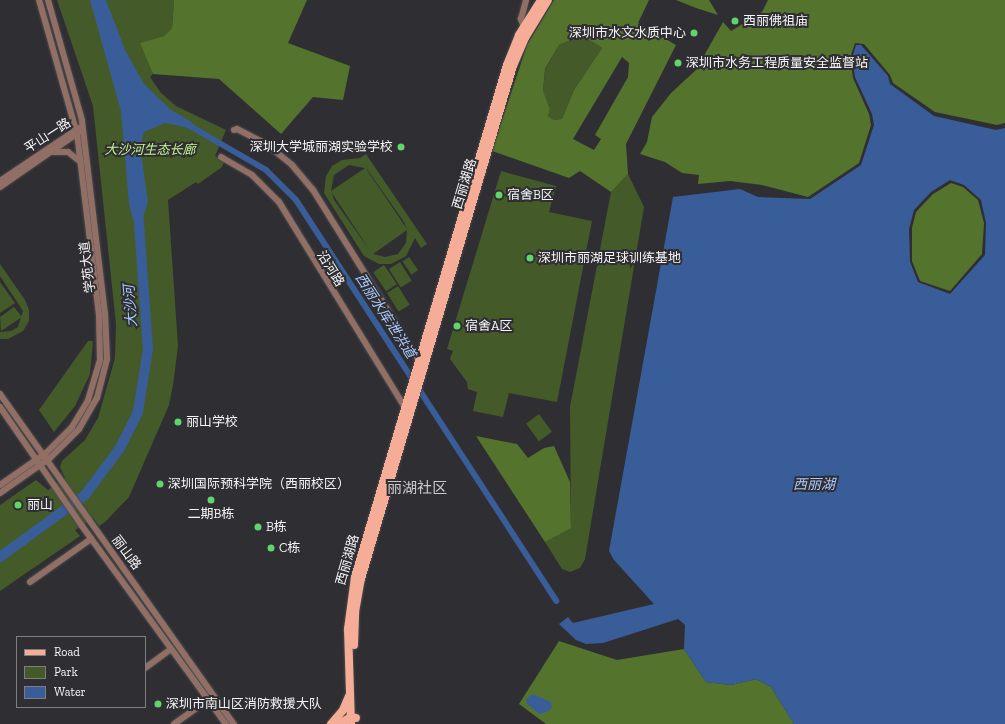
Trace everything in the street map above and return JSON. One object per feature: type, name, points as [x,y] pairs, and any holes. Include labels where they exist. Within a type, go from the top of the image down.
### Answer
[{"type":"main road","name":"西丽湖路","points":[[416,381],[419,360],[507,65],[524,27],[541,0]]},
{"type":"main road","name":"西丽湖路","points":[[416,381],[513,66],[525,38],[548,0]]},
{"type":"main road","points":[[408,409],[416,381]]},
{"type":"main road","name":"西丽湖路","points":[[353,722],[350,694],[348,629],[351,594],[408,409]]},
{"type":"main road","name":"西丽湖路","points":[[353,722],[354,629],[358,595],[408,409]]},
{"type":"main road","points":[[331,724],[343,710],[350,694]]},
{"type":"main road","points":[[338,724],[353,722]]},
{"type":"street","name":"学苑大道","points":[[39,0],[79,130],[81,163],[99,315],[100,360],[91,394],[82,413],[66,435],[44,458]]},
{"type":"street","name":"学苑大道","points":[[0,493],[70,439],[89,414],[102,386],[107,359],[105,314],[79,130],[65,54],[48,0]]},
{"type":"street","points":[[524,27],[521,20],[526,0]]},
{"type":"street","points":[[234,130],[238,129],[265,143],[292,165],[314,190],[419,360]]},
{"type":"street","name":"平山一路","points":[[0,187],[79,130]]},
{"type":"street","name":"平山一路","points":[[0,181],[79,130]]},
{"type":"street","points":[[49,153],[59,150],[68,152],[81,163]]},
{"type":"street","name":"沿河路","points":[[221,157],[252,175],[279,202],[408,409]]},
{"type":"street","name":"丽山路","points":[[0,394],[88,522],[234,724]]},
{"type":"street","name":"丽山路","points":[[0,408],[91,539],[226,724]]},
{"type":"street","name":"学苑大道","points":[[0,485],[38,463]]},
{"type":"street","points":[[30,582],[91,539]]},
{"type":"street","points":[[146,667],[171,649]]},
{"type":"street","points":[[174,724],[208,700]]},
{"type":"green space","name":"大沙河生态长廊","points":[[57,0],[174,0],[172,28],[164,36],[141,43],[153,74],[150,77],[161,93],[176,106],[226,130],[215,156],[224,162],[222,167],[198,184],[196,182],[168,200],[178,346],[173,385],[169,405],[129,497],[105,522],[99,526],[93,518],[75,530],[80,536],[0,591],[0,505],[36,480],[48,490],[65,478],[60,467],[62,461],[85,440],[98,418],[115,358],[116,324],[93,106]]},
{"type":"green space","points":[[174,0],[307,0],[288,43],[350,66],[343,100],[313,97],[281,134],[219,79],[153,74],[140,43],[164,36],[172,28]]},
{"type":"green space","points":[[554,0],[649,0],[638,23],[676,45],[626,144],[628,174],[611,192],[580,171],[569,178],[492,151],[527,45]],"holes":[[[588,39],[602,48],[574,90],[562,119],[554,120],[548,116],[550,109],[543,91],[545,69],[559,45],[571,40]],[[622,57],[629,63],[628,77],[595,135],[601,139],[594,150],[573,139]]]},
{"type":"green space","points":[[676,0],[709,0],[718,15],[696,8]]},
{"type":"green space","points":[[768,0],[1005,0],[1005,123],[997,125],[935,112],[893,83],[890,75],[864,44],[855,43],[850,58],[853,78],[869,114],[871,125],[859,163],[808,197],[762,185],[730,181],[698,184],[699,175],[682,173],[665,162],[640,154],[647,142],[652,117],[671,93],[696,70],[723,22],[731,31],[762,12]]},
{"type":"green space","points":[[588,39],[602,48],[574,90],[562,119],[554,120],[548,116],[550,109],[543,92],[545,70],[559,45],[571,40]]},
{"type":"green space","points":[[366,154],[427,244],[421,248],[415,238],[406,256],[391,264],[379,264],[364,256],[324,193],[326,176],[332,166],[342,160],[360,158]],"holes":[[[349,165],[365,168],[331,191],[334,175]],[[367,170],[404,222],[407,229]],[[332,193],[371,252],[334,200]],[[407,230],[406,243],[398,254],[385,257],[373,254]]]},
{"type":"green space","name":"深圳市丽湖足球训练基地","points":[[501,171],[556,186],[549,212],[592,221],[557,402],[509,393],[503,417],[473,411],[477,392],[468,389],[467,382],[450,359],[453,351],[447,349]]},
{"type":"green space","points":[[628,174],[644,207],[585,559],[580,568],[570,572],[562,569],[545,542],[571,527],[570,407],[611,192]]},
{"type":"green space","points":[[951,183],[963,187],[978,200],[984,223],[982,254],[950,291],[920,281],[912,261],[912,228],[916,212],[933,194]]},
{"type":"green space","points":[[409,257],[418,270],[412,275],[402,262]]},
{"type":"green space","points":[[400,262],[412,281],[401,288],[389,269]]},
{"type":"green space","points":[[0,264],[25,300],[29,310],[29,321],[23,331],[8,339],[0,339],[0,332],[11,331],[18,327],[23,311],[0,276]]},
{"type":"green space","points":[[384,265],[397,284],[386,291],[373,272]]},
{"type":"green space","points":[[0,282],[15,303],[0,313]]},
{"type":"green space","points":[[398,286],[410,305],[399,312],[387,293]]},
{"type":"green space","points":[[14,307],[22,317],[1,331],[0,317]]},
{"type":"green space","points":[[88,341],[93,341],[90,374],[75,406],[54,432],[39,410]]},
{"type":"green space","points":[[539,414],[552,432],[539,441],[526,423]]},
{"type":"green space","points":[[476,436],[517,444],[528,458],[544,448],[554,446],[570,482],[571,528],[545,542]]},
{"type":"green space","points":[[559,641],[617,660],[684,649],[706,682],[731,685],[756,679],[771,687],[794,724],[546,724],[519,704]]},
{"type":"water","points":[[90,0],[106,0],[125,50],[144,84],[171,110],[192,122],[189,128],[165,123],[144,132],[140,146],[148,202],[142,220],[133,219],[129,204],[121,111]]},
{"type":"water","name":"西丽湖","points":[[856,45],[861,45],[888,76],[890,84],[934,116],[996,130],[1005,128],[1005,724],[794,724],[771,687],[756,679],[731,685],[706,682],[684,649],[685,625],[678,619],[603,643],[586,644],[576,640],[559,624],[568,617],[573,623],[654,604],[614,560],[609,551],[673,197],[740,189],[758,197],[810,199],[861,165],[874,125],[872,114],[855,77],[852,58]],"holes":[[[950,180],[964,185],[981,200],[986,223],[985,255],[950,294],[918,282],[910,262],[909,229],[914,210],[931,192]]]},
{"type":"water","points":[[533,694],[551,702],[552,707],[549,711],[539,714],[527,704],[526,699]]},
{"type":"waterway","name":"西丽水库泄洪道","points":[[183,122],[266,170],[296,200],[556,601]]},
{"type":"waterway","name":"大沙河","points":[[0,557],[85,495],[120,448],[138,412],[148,349],[138,208]]},
{"type":"place","name":"西丽佛祖庙","points":[[735,21]]},
{"type":"place","name":"深圳市水文水质中心","points":[[694,33]]},
{"type":"place","name":"深圳市水务工程质量安全监督站","points":[[678,63]]},
{"type":"place","name":"深圳大学城丽湖实验学校","points":[[401,147]]},
{"type":"place","name":"宿舍B区","points":[[499,195]]},
{"type":"place","name":"深圳市丽湖足球训练基地","points":[[530,258]]},
{"type":"place","name":"宿舍A区","points":[[457,326]]},
{"type":"place","name":"丽山学校","points":[[178,422]]},
{"type":"place","name":"深圳国际预科学院（西丽校区）","points":[[160,484]]},
{"type":"place","name":"二期B栋","points":[[211,500]]},
{"type":"place","name":"丽山","points":[[18,505]]},
{"type":"place","name":"B栋","points":[[258,527]]},
{"type":"place","name":"C栋","points":[[271,548]]},
{"type":"place","name":"深圳市南山区消防救援大队","points":[[158,704]]},
{"type":"district","name":"丽湖社区","points":[[417,489]]}]
